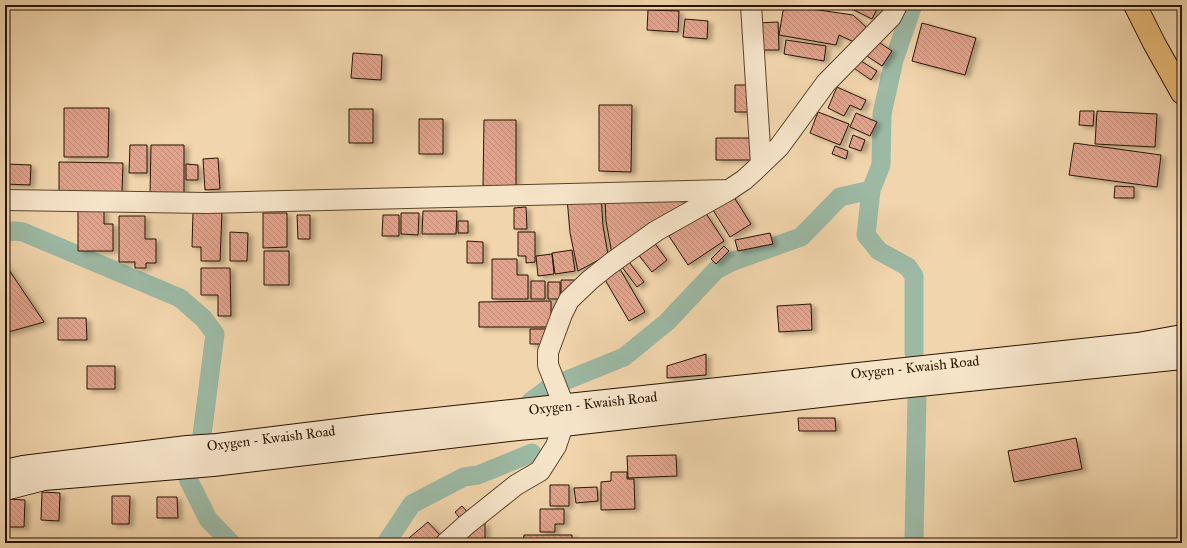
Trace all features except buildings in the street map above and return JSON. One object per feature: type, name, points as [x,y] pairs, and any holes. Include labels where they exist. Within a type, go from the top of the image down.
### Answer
[{"type":"main road","points":[[1135,5],[1154,43],[1182,92]]},
{"type":"main road","name":"Oxygen - Kwaish Road","points":[[5,489],[44,479],[213,465],[518,429],[563,411],[1138,344],[1182,336]]},
{"type":"main road","name":"Oxygen - Kwaish Road","points":[[5,471],[23,467],[371,426],[900,387],[1182,358]]},
{"type":"street","points":[[751,5],[761,164]]},
{"type":"street","points":[[446,543],[516,485],[540,471],[556,446],[563,411],[548,365],[548,352],[562,314],[569,300],[610,264],[656,231],[744,180],[779,147],[826,83],[891,16],[897,5]]},
{"type":"street","points":[[5,200],[207,203],[729,190]]},
{"type":"waterway","points":[[530,402],[550,387],[624,357],[667,322],[716,270],[731,262],[801,237],[840,197],[871,190],[881,165],[882,114],[894,60],[913,5]]},
{"type":"waterway","points":[[871,190],[866,235],[879,251],[908,267],[914,276],[914,353]]},
{"type":"waterway","points":[[5,232],[23,232],[180,298],[204,319],[215,334],[202,435]]},
{"type":"waterway","points":[[915,543],[917,399]]},
{"type":"waterway","points":[[386,543],[412,504],[464,477],[478,475],[532,453]]},
{"type":"waterway","points":[[188,479],[208,519],[231,543]]}]
